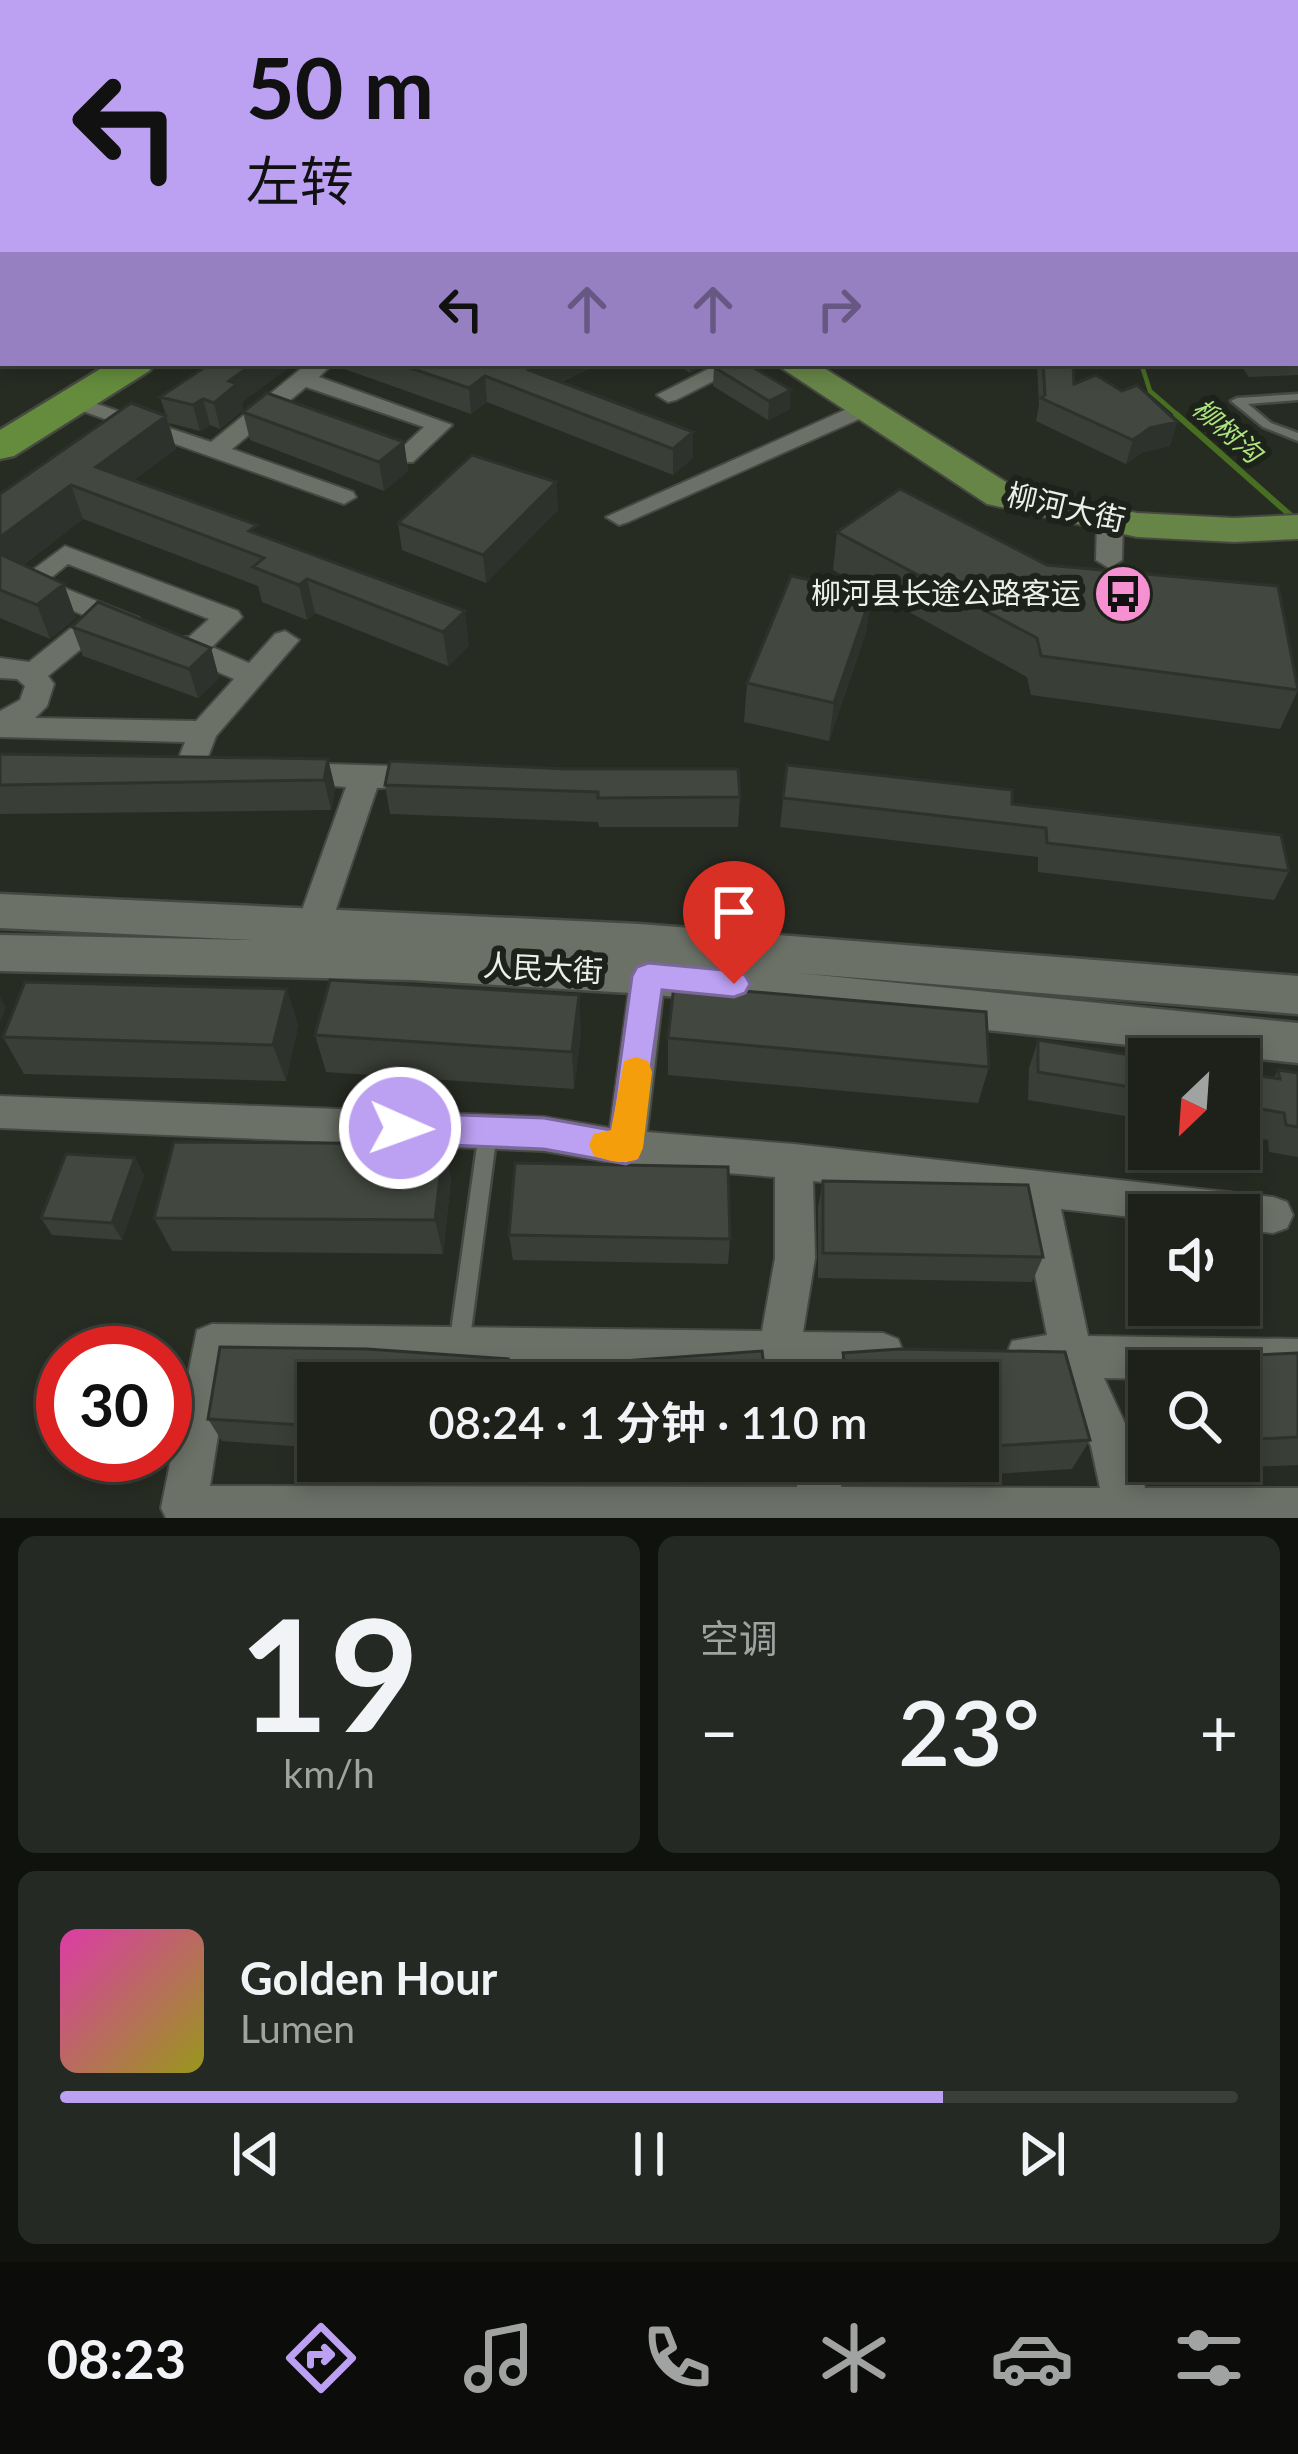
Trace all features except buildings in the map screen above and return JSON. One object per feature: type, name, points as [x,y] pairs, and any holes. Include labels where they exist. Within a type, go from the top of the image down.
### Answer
[{"type":"highway","points":[[0,424],[95,366]]},
{"type":"highway","points":[[0,447],[131,366]]},
{"type":"main road","name":"柳河大街","points":[[797,366],[1001,496],[1110,540],[1226,518]]},
{"type":"main road","name":"柳河大街","points":[[830,366],[1027,481],[1130,506],[1226,518]]},
{"type":"main road","points":[[1226,518],[1298,502]]},
{"type":"main road","points":[[1226,518],[1298,527]]},
{"type":"street","points":[[668,395],[731,366]]},
{"type":"street","points":[[214,451],[313,371],[440,425],[405,457]]},
{"type":"street","points":[[71,403],[344,497]]},
{"type":"street","points":[[619,517],[867,407]]},
{"type":"street","points":[[193,649],[228,617],[65,554],[28,583],[253,676]]},
{"type":"street","points":[[32,674],[105,615]]},
{"type":"street","points":[[188,770],[203,732],[285,640]]},
{"type":"street","points":[[0,668],[32,674],[40,684],[33,706],[0,725]]},
{"type":"street","points":[[0,725],[203,732]]},
{"type":"street","points":[[255,773],[458,779]]},
{"type":"street","points":[[313,926],[364,777]]},
{"type":"street","name":"人民大街","points":[[0,911],[662,944],[1298,995]]},
{"type":"street","name":"人民大街","points":[[0,953],[412,962],[648,976],[1298,1043]]},
{"type":"street","points":[[626,1148],[648,976]]},
{"type":"street","points":[[0,1112],[544,1134],[626,1148],[1273,1215]]},
{"type":"street","points":[[786,1362],[795,1258],[794,1162]]},
{"type":"street","points":[[1037,1189],[1072,1357],[1112,1443],[1128,1511]]},
{"type":"street","points":[[682,1362],[459,1349],[212,1346],[184,1508],[1298,1511]]},
{"type":"street","points":[[845,1362],[914,1355]]},
{"type":"street","points":[[982,1356],[1298,1360]]},
{"type":"street","points":[[818,1510],[819,1482]]},
{"type":"lane","points":[[1298,398],[1237,401],[1268,424],[1298,437]]},
{"type":"lane","points":[[459,1349],[488,1131]]},
{"type":"waterway","name":"柳树沟","points":[[1142,366],[1150,391],[1180,417]]},
{"type":"waterway","name":"柳树沟","points":[[1176,414],[1298,522]]},
{"type":"slow traffic","points":[[606,1145],[626,1148],[636,1072]]},
{"type":"place","name":"柳河县长途公路客运","points":[[1123,594]]},
{"type":"route","points":[[400,1128],[544,1134],[626,1148],[648,976],[734,984]]}]
